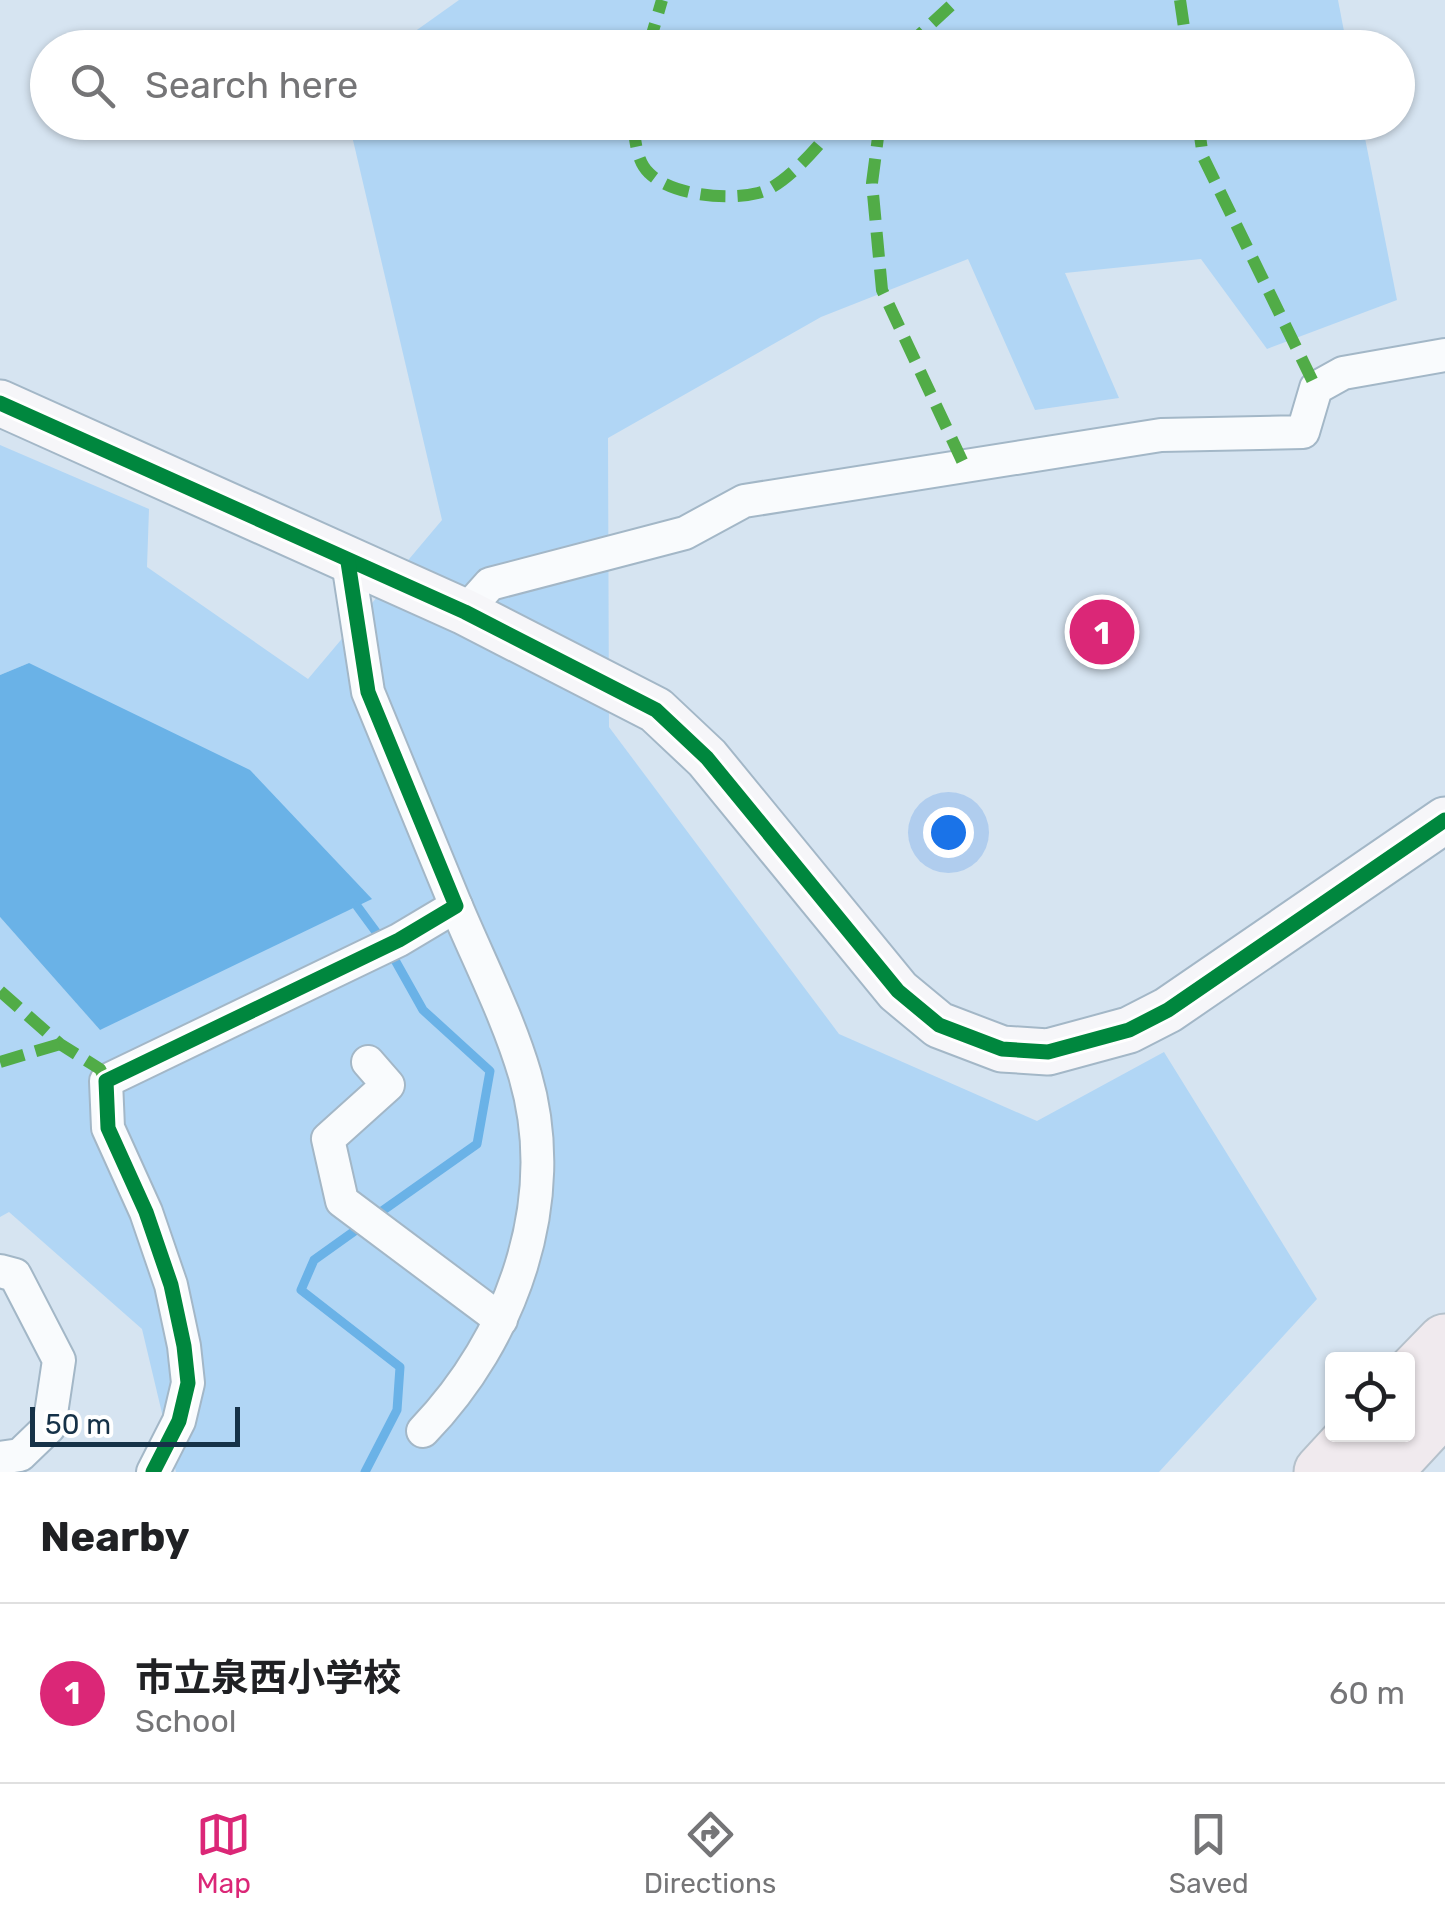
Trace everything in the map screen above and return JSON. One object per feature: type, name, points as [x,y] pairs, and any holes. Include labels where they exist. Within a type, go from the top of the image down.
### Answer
[{"type":"highway","points":[[1415,1373],[1445,1342]]},
{"type":"highway","points":[[1383,1472],[1445,1405]]},
{"type":"highway","points":[[1322,1472],[1349,1442]]},
{"type":"street","points":[[465,612],[490,584],[685,533],[744,501],[1161,436],[1302,432],[1316,388],[1343,373],[1445,355]]},
{"type":"street","points":[[0,403],[465,612],[656,710],[708,758],[918,1012],[1002,1049],[1048,1052],[1130,1030],[1168,1010],[1445,820]]},
{"type":"street","points":[[348,562],[368,692],[526,1077],[536,1155],[533,1224],[520,1276],[501,1320],[444,1409],[424,1431]]},
{"type":"street","points":[[152,1472],[179,1422],[188,1383],[184,1346],[171,1285],[146,1212],[108,1128],[106,1082],[398,940],[456,906]]},
{"type":"street","points":[[368,1062],[388,1085],[328,1139],[342,1201],[501,1320]]},
{"type":"street","points":[[0,1271],[16,1275],[59,1360],[49,1427],[20,1455],[0,1458]]},
{"type":"shaded area","points":[[459,0],[1338,0],[1344,30],[417,30]]},
{"type":"shaded area","points":[[353,140],[1365,140],[1397,300],[1267,349],[1201,259],[1065,273],[1119,398],[1035,410],[968,259],[821,317],[608,438],[609,727],[839,1034],[1037,1121],[1164,1052],[1317,1299],[1159,1472],[176,1472],[142,1329],[9,1212],[0,1217],[0,917],[100,1030],[29,663],[0,675],[0,445],[149,509],[147,567],[308,679],[442,520]]},
{"type":"water","points":[[29,663],[250,770],[372,899],[100,1030],[0,917],[0,675]]},
{"type":"waterway","points":[[357,906],[382,940]]},
{"type":"waterway","points":[[375,1216],[477,1144],[490,1071],[423,1010],[391,953]]},
{"type":"waterway","points":[[363,1225],[314,1260],[301,1290],[400,1367],[397,1410],[365,1472]]},
{"type":"marked path","points":[[653,30],[662,0]]},
{"type":"marked path","points":[[924,30],[957,0]]},
{"type":"marked path","points":[[1180,0],[1184,30]]},
{"type":"marked path","points":[[636,140],[641,162],[659,181],[685,191],[731,196],[758,193],[780,182],[822,140]]},
{"type":"marked path","points":[[878,140],[872,183],[882,290],[964,465]]},
{"type":"marked path","points":[[1201,140],[1203,157],[1316,388]]},
{"type":"marked path","points":[[0,991],[60,1044],[100,1069],[106,1081]]},
{"type":"marked path","points":[[0,1062],[60,1044]]},
{"type":"cycle path","points":[[0,403],[465,612],[656,710],[707,758],[898,991],[939,1025],[1002,1049],[1048,1052],[1129,1030],[1168,1010],[1445,820]]},
{"type":"cycle path","points":[[153,1472],[179,1421],[188,1383],[184,1346],[171,1285],[146,1212],[108,1128],[106,1081],[399,940],[456,906],[368,692],[348,562]]},
{"type":"place","name":"市立泉西小学校","points":[[1102,632]]}]
